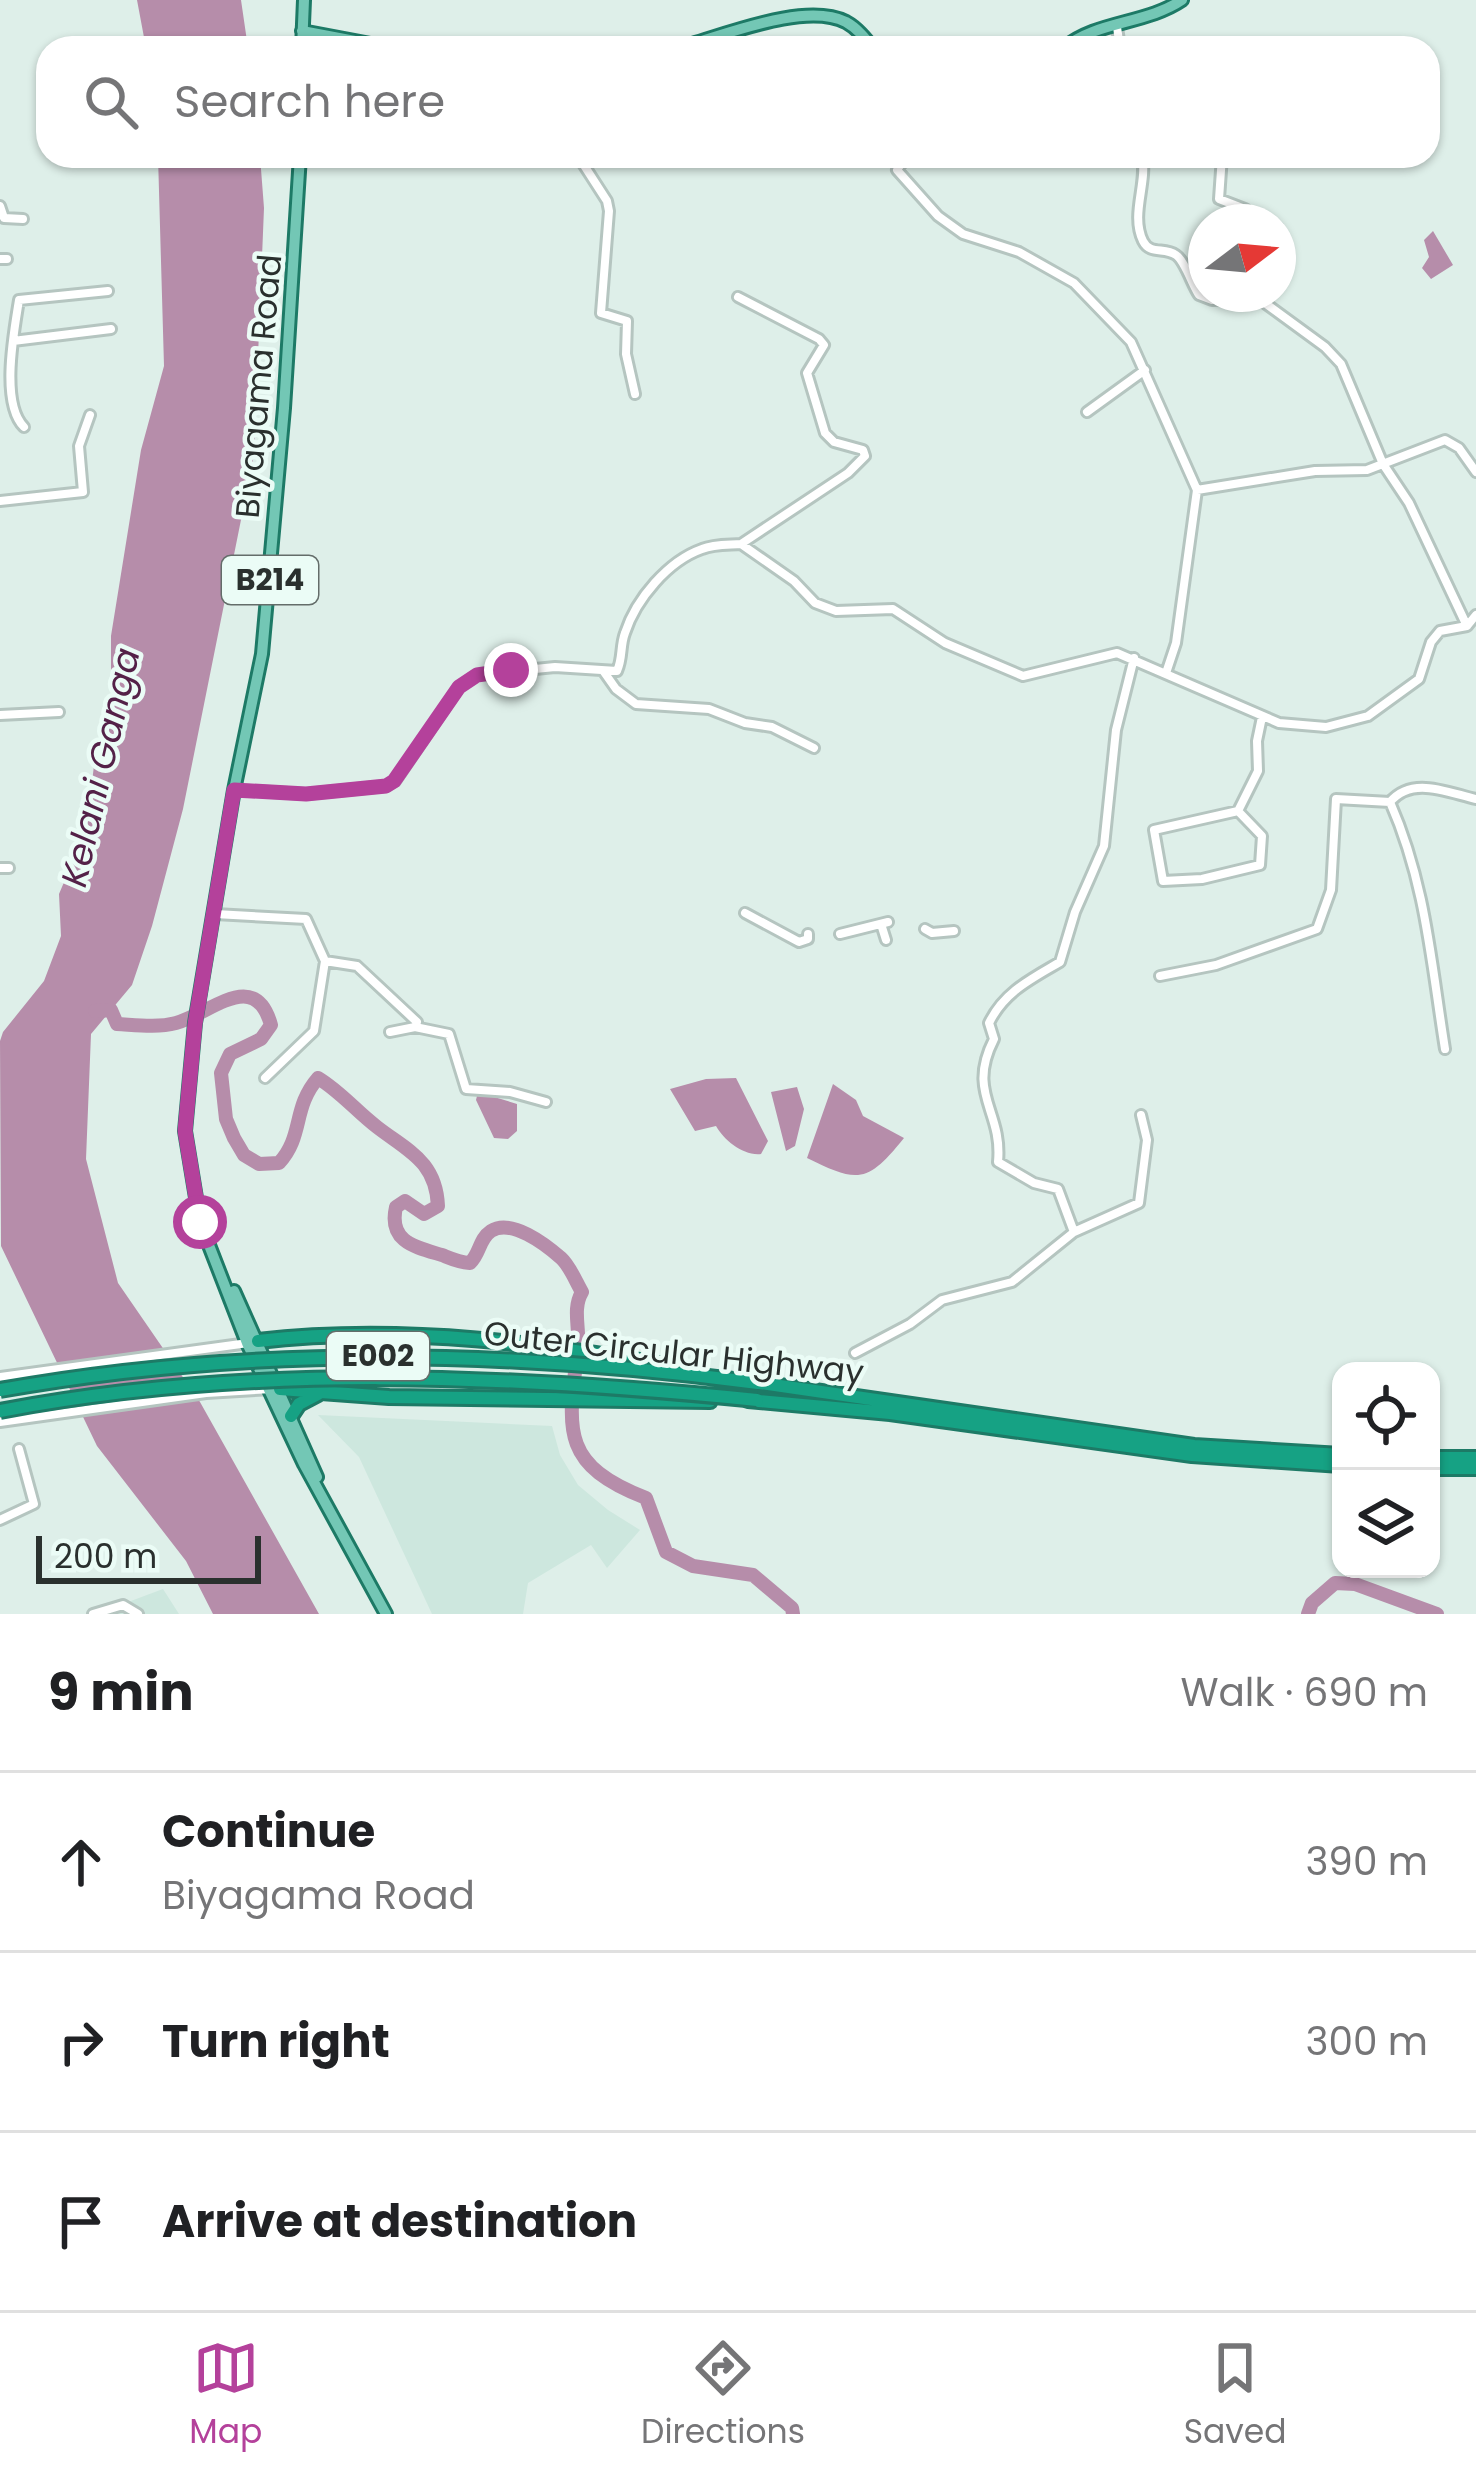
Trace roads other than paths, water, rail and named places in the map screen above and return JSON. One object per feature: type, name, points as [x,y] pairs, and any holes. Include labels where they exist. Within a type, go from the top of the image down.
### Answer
[{"type":"highway","points":[[252,1342],[322,1336],[437,1336],[530,1344],[758,1383]]},
{"type":"highway","name":"Outer Circular Highway","points":[[0,1390],[198,1364],[420,1356],[592,1364],[758,1383],[1192,1456],[1332,1465]]},
{"type":"highway","name":"Outer Circular Highway","points":[[0,1411],[130,1391],[295,1378],[514,1379],[1332,1455]]},
{"type":"highway","points":[[274,1389],[389,1397],[757,1400]]},
{"type":"highway","points":[[291,1416],[299,1404],[319,1394]]},
{"type":"highway","points":[[1440,1458],[1476,1458]]},
{"type":"highway","points":[[1440,1468],[1476,1468]]},
{"type":"main road","points":[[302,36],[304,0]]},
{"type":"main road","points":[[1082,36],[1158,15],[1182,0]]},
{"type":"main road","points":[[723,36],[787,19],[824,16],[851,25],[862,36]]},
{"type":"main road","points":[[302,31],[328,36]]},
{"type":"main road","name":"Biyagama Road","points":[[300,168],[262,654],[195,1024],[185,1131],[200,1222],[323,1497],[386,1614]]},
{"type":"main road","name":"Biyagama Road","points":[[274,1389],[291,1416],[323,1497]]},
{"type":"street","points":[[1117,27],[1118,36]]},
{"type":"street","points":[[586,168],[610,212],[601,313],[627,321],[626,354],[635,394]]},
{"type":"street","points":[[898,168],[938,216],[963,234],[1019,252],[1074,283],[1131,342],[1197,490],[1176,643],[1166,673]]},
{"type":"street","points":[[1144,168],[1139,217],[1144,244],[1150,250],[1174,254],[1188,274]]},
{"type":"street","points":[[1221,168],[1219,199],[1232,204]]},
{"type":"street","points":[[0,206],[4,218],[23,219]]},
{"type":"street","points":[[24,427],[16,419],[5,353],[13,341],[19,300],[108,291]]},
{"type":"street","points":[[234,790],[306,794],[386,786],[459,687],[477,675],[555,668],[617,671],[623,660],[623,636],[663,574],[704,548],[741,544],[848,473],[865,456],[863,450],[834,442],[825,433],[806,373],[824,345],[739,297]]},
{"type":"street","points":[[1280,312],[1341,364],[1383,464],[1409,503],[1466,626]]},
{"type":"street","points":[[13,341],[111,329]]},
{"type":"street","points":[[1087,412],[1145,370]]},
{"type":"street","points":[[0,501],[83,492],[79,446],[90,415]]},
{"type":"street","points":[[1197,490],[1316,471],[1367,470],[1445,440],[1459,448],[1476,472]]},
{"type":"street","points":[[741,544],[794,581],[815,604],[836,611],[893,609],[945,643],[1023,676],[1117,653],[1262,717],[1326,728],[1368,716],[1419,679],[1431,642],[1440,631],[1466,626],[1476,615]]},
{"type":"street","points":[[1074,1232],[1058,1189],[1034,1183],[998,1162],[1000,1142],[982,1086],[982,1061],[994,1039],[989,1023],[995,1010],[1016,988],[1060,962],[1075,912],[1104,846],[1116,730],[1134,658]]},
{"type":"street","points":[[604,672],[635,704],[709,709],[772,727],[814,748]]},
{"type":"street","points":[[0,715],[59,712]]},
{"type":"street","points":[[1238,811],[1258,771],[1262,717]]},
{"type":"street","points":[[1390,802],[1401,789],[1415,786],[1476,799]]},
{"type":"street","points":[[1160,976],[1216,964],[1317,929],[1331,890],[1336,799],[1390,802]]},
{"type":"street","points":[[1390,802],[1412,851],[1429,928],[1445,1049]]},
{"type":"street","points":[[1238,811],[1262,836],[1260,865],[1202,879],[1163,881],[1154,830],[1238,811]]},
{"type":"street","points":[[746,913],[800,942],[808,940],[808,934]]},
{"type":"street","points":[[215,914],[306,919],[325,961],[314,1031],[265,1078]]},
{"type":"street","points":[[841,934],[885,923],[886,940]]},
{"type":"street","points":[[925,929],[954,931]]},
{"type":"street","points":[[325,961],[357,966],[415,1019],[415,1027]]},
{"type":"street","points":[[390,1032],[415,1027],[449,1034],[466,1089],[510,1092],[546,1102]]},
{"type":"street","points":[[855,1353],[910,1324],[942,1300],[1012,1282],[1074,1232],[1139,1203],[1147,1140],[1141,1115]]},
{"type":"street","points":[[0,1377],[252,1342]]},
{"type":"street","points":[[0,1422],[206,1393],[274,1389]]},
{"type":"street","points":[[0,1520],[34,1504],[19,1448]]},
{"type":"street","points":[[93,1614],[123,1605],[138,1614]]},
{"type":"water","points":[[137,0],[241,0],[246,36],[144,36]]},
{"type":"water","name":"Kelani Ganga","points":[[158,168],[261,168],[264,208],[254,455],[183,809],[152,926],[132,985],[91,1034],[86,1159],[118,1283],[200,1402],[319,1614],[213,1614],[186,1561],[97,1446],[1,1246],[0,1041],[44,981],[61,936],[59,894],[87,828],[95,756],[111,702],[111,636],[141,450],[164,366]]},
{"type":"water","points":[[1433,231],[1453,265],[1431,279],[1422,268],[1429,257],[1424,240]]},
{"type":"water","points":[[736,1078],[768,1141],[761,1154],[735,1146],[716,1126],[695,1131],[670,1089],[706,1079]]},
{"type":"water","points":[[833,1084],[856,1100],[863,1116],[904,1138],[880,1164],[861,1175],[838,1172],[807,1158]]},
{"type":"water","points":[[797,1087],[804,1109],[795,1146],[786,1151],[771,1092]]},
{"type":"water","points":[[478,1092],[517,1104],[517,1131],[508,1139],[494,1138],[476,1100]]},
{"type":"waterway","points":[[95,1011],[111,1010],[117,1024],[161,1025],[230,999],[254,999],[271,1025],[261,1039],[230,1054],[221,1073],[226,1119],[244,1155],[259,1164],[279,1163],[318,1078],[409,1151],[432,1178],[438,1206],[424,1214],[405,1201],[396,1207],[396,1228],[406,1241],[470,1263],[487,1234],[508,1228],[528,1234],[561,1258],[582,1292],[572,1422],[584,1457],[597,1472],[646,1498],[666,1552],[693,1566],[753,1575],[793,1614]]},
{"type":"waterway","points":[[1308,1614],[1312,1603],[1335,1583],[1355,1584],[1437,1614]]}]
